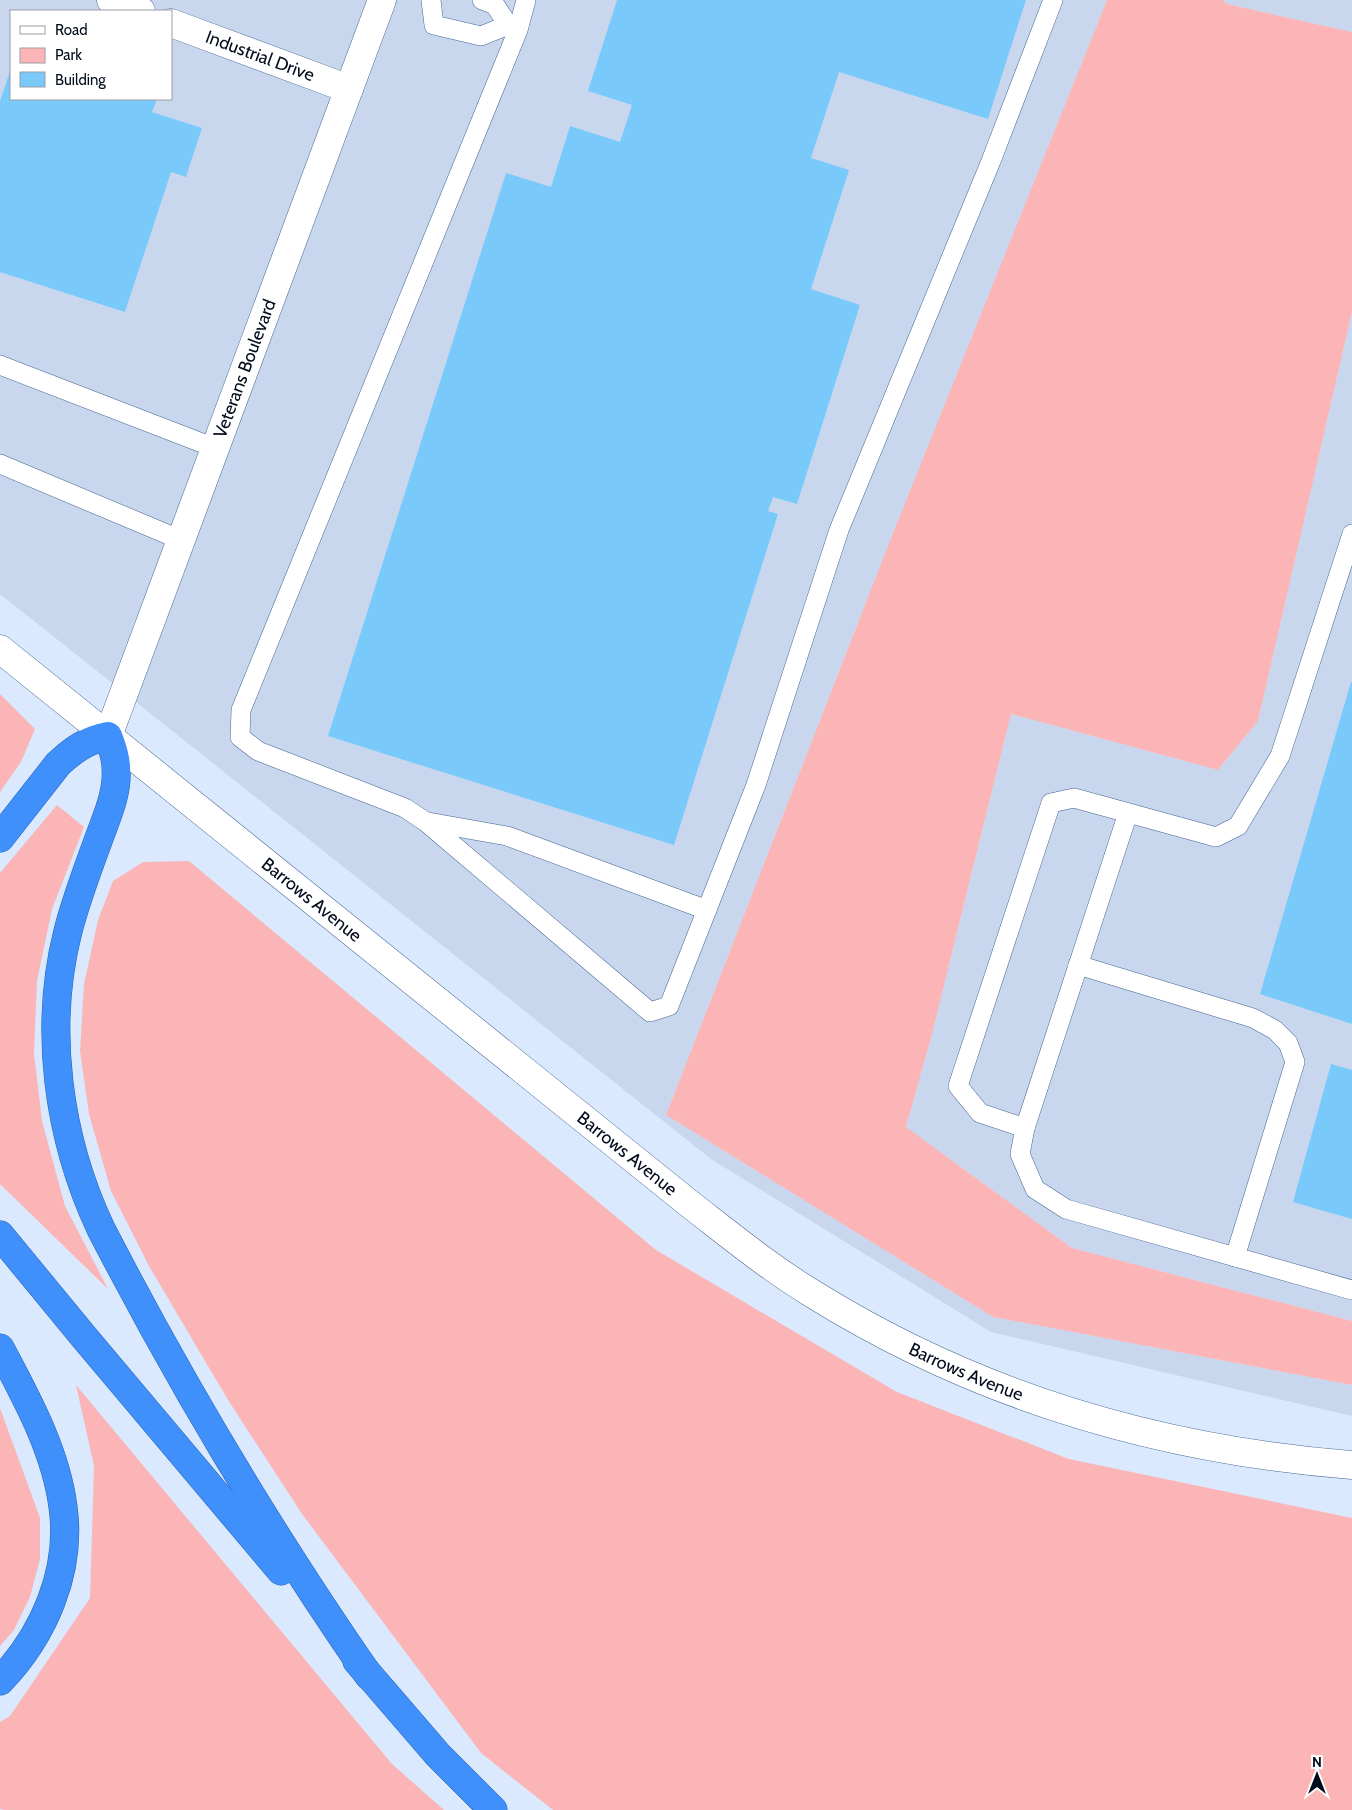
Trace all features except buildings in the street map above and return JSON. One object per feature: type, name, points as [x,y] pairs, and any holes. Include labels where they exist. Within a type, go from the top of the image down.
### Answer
[{"type":"highway","points":[[0,838],[58,764],[69,754],[94,738],[108,736],[116,767],[113,799],[75,906],[66,941],[58,986],[56,1041],[60,1093],[72,1152],[90,1205],[101,1229],[190,1395],[257,1508],[370,1676]]},
{"type":"highway","points":[[0,1235],[370,1676],[438,1755],[493,1810]]},
{"type":"highway","points":[[0,1348],[35,1420],[54,1466],[64,1508],[64,1530],[59,1574],[47,1614],[25,1651],[0,1680]]},
{"type":"street","points":[[111,0],[138,10]]},
{"type":"street","name":"Veterans Boulevard","points":[[108,736],[382,0]]},
{"type":"street","name":"Industrial Drive","points":[[172,22],[349,89]]},
{"type":"street","name":"Barrows Avenue","points":[[0,649],[691,1205],[755,1254],[813,1294],[873,1328],[935,1359],[1002,1388],[1070,1412],[1137,1432],[1212,1448],[1263,1456],[1352,1465]]},
{"type":"lane","points":[[431,0],[434,25],[481,36],[513,28]]},
{"type":"lane","points":[[482,0],[495,5],[513,28]]},
{"type":"lane","points":[[526,0],[513,28],[242,710],[240,737],[258,751],[405,808],[426,822],[650,1012],[670,1006],[756,785],[839,530],[990,161],[1053,0]]},
{"type":"lane","points":[[0,365],[215,448]]},
{"type":"lane","points":[[0,464],[181,540]]},
{"type":"lane","points":[[1025,1128],[980,1113],[958,1086],[1051,802],[1074,798],[1216,837],[1238,826],[1280,756],[1352,534]]},
{"type":"lane","points":[[1128,813],[1025,1128],[1020,1154],[1035,1189],[1066,1209],[1352,1290]]},
{"type":"lane","points":[[426,822],[507,836],[707,910]]},
{"type":"lane","points":[[1078,966],[1253,1018],[1276,1030],[1288,1043],[1295,1062],[1235,1257]]},
{"type":"shaded area","points":[[0,0],[1107,0],[893,533],[666,1115],[993,1317],[1352,1385],[1352,1416],[991,1332],[711,1159],[0,594]]},
{"type":"shaded area","points":[[1223,0],[1352,0],[1352,32],[1227,4]]},
{"type":"shaded area","points":[[1352,312],[1352,1321],[1072,1248],[906,1127],[931,1038],[1011,714],[1218,770],[1258,721]]},
{"type":"green space","points":[[1107,0],[1223,0],[1227,4],[1352,32],[1352,312],[1258,721],[1218,770],[1011,714],[931,1038],[906,1127],[1072,1248],[1352,1321],[1352,1385],[993,1317],[666,1115],[893,533]]},
{"type":"green space","points":[[0,694],[35,729],[21,762],[0,792]]},
{"type":"green space","points":[[57,805],[84,827],[52,909],[37,981],[34,1054],[42,1121],[65,1206],[108,1289],[0,1184],[0,873]]},
{"type":"green space","points":[[189,861],[656,1250],[897,1392],[1069,1459],[1352,1518],[1352,1810],[553,1810],[481,1753],[302,1514],[228,1400],[149,1266],[111,1191],[89,1114],[80,1051],[84,984],[98,920],[113,881],[143,862]]},
{"type":"green space","points":[[76,1385],[392,1764],[444,1810],[0,1809],[0,1722],[10,1716],[90,1598],[94,1466]]},
{"type":"green space","points":[[0,1408],[40,1518],[40,1559],[30,1597],[14,1630],[0,1646]]}]
